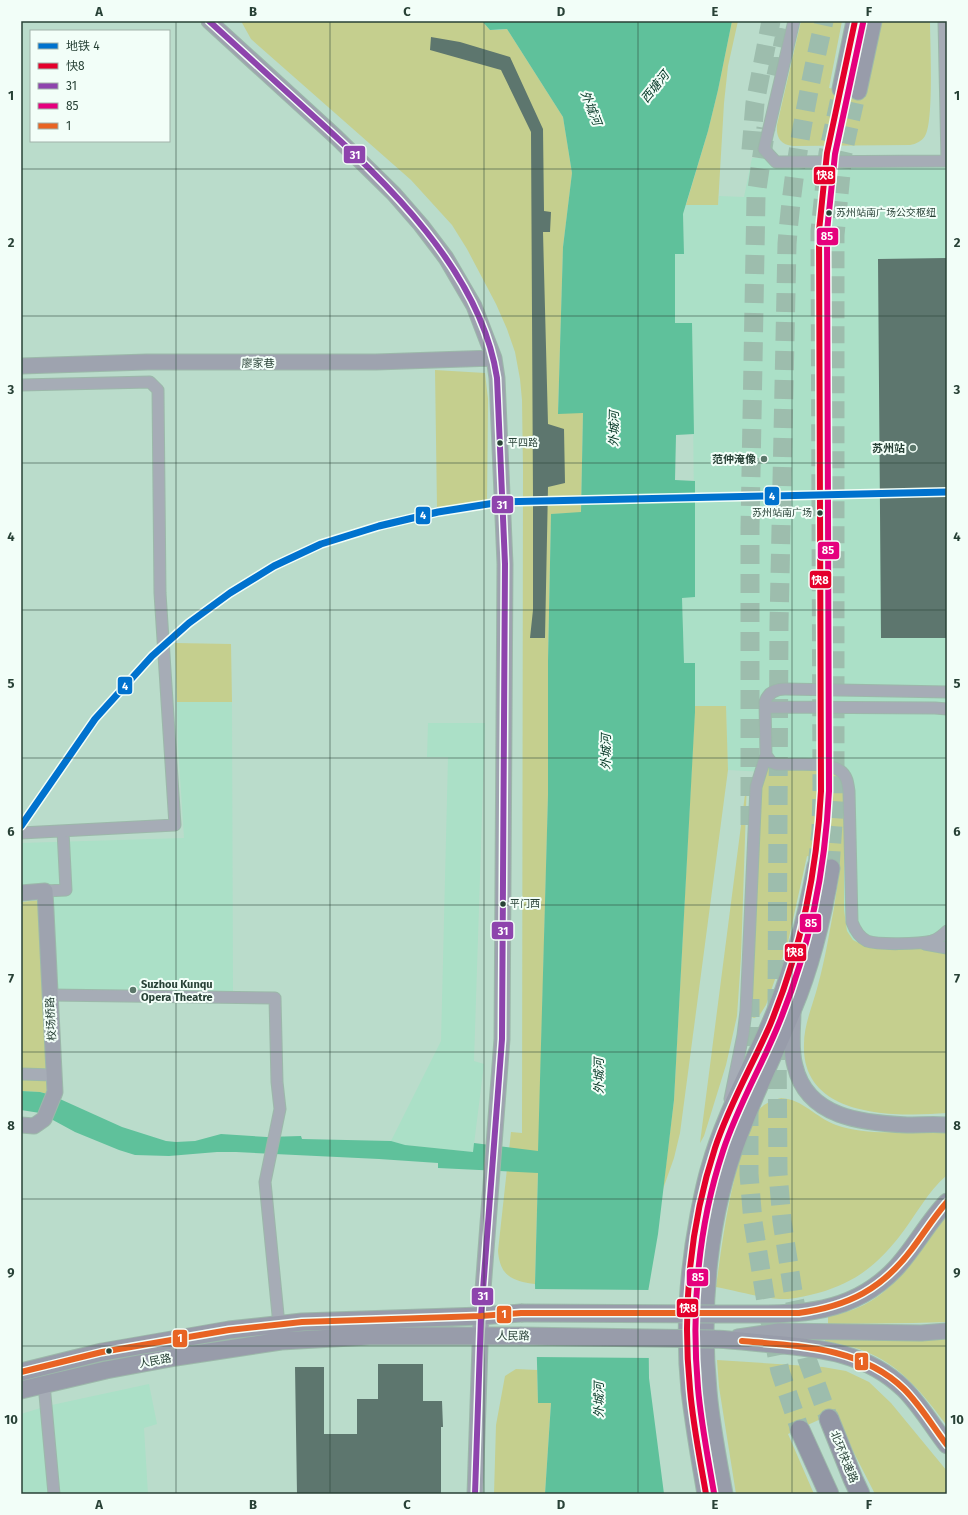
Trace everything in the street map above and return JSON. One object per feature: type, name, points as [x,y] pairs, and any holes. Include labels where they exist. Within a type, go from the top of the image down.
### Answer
[{"type":"highway","name":"北环快速路","points":[[829,1419],[860,1494]]},
{"type":"highway","points":[[800,1430],[829,1494]]},
{"type":"main road","points":[[209,21],[336,138],[394,194],[421,225],[446,258],[474,306],[494,358],[497,378],[505,572],[502,1039],[481,1316],[475,1494]]},
{"type":"main road","points":[[855,21],[849,90],[873,21]]},
{"type":"main road","name":"廖家巷","points":[[21,366],[147,362],[376,362],[494,358]]},
{"type":"main road","points":[[706,1494],[690,1390],[688,1323],[689,1280],[695,1236],[709,1168],[724,1124],[778,1004],[801,938],[823,867],[816,941],[794,1008],[738,1135],[726,1172],[712,1238],[707,1280],[706,1359],[708,1391],[724,1494]]},
{"type":"main road","points":[[21,893],[45,891]]},
{"type":"main road","name":"校场桥路","points":[[21,1125],[34,1126],[44,1118],[55,1092],[45,891]]},
{"type":"main road","points":[[794,1008],[792,1042],[794,1066],[800,1082],[810,1097],[828,1110],[848,1118],[887,1123],[947,1125]]},
{"type":"main road","name":"人民路","points":[[21,1372],[102,1352],[229,1330],[312,1322],[481,1316],[521,1313],[715,1314],[798,1313],[816,1311],[847,1303],[872,1289],[895,1270],[912,1249],[935,1215],[947,1202]]},
{"type":"main road","points":[[719,1339],[779,1331],[921,1333],[947,1331]]},
{"type":"main road","name":"人民路","points":[[21,1390],[168,1358],[281,1341],[369,1336],[480,1335],[719,1339],[813,1348],[846,1355],[867,1363],[887,1375],[905,1390],[947,1445]]},
{"type":"street","points":[[794,21],[764,149],[776,162],[947,161],[944,21]]},
{"type":"street","points":[[21,385],[150,382],[158,390],[160,593],[175,825],[21,833]]},
{"type":"street","points":[[724,1124],[743,1035],[749,950],[756,787],[766,755],[766,699],[770,693],[781,689],[947,692]]},
{"type":"street","points":[[765,707],[947,709]]},
{"type":"street","points":[[766,755],[771,762],[776,764],[830,766],[842,771],[846,776],[849,791],[852,922],[857,933],[866,940],[880,943],[914,943],[937,939],[947,931]]},
{"type":"street","points":[[45,891],[66,890],[63,831]]},
{"type":"street","points":[[914,943],[947,948]]},
{"type":"street","points":[[50,995],[275,998],[277,1082],[280,1108],[265,1182],[279,1325]]},
{"type":"street","points":[[21,1074],[54,1076]]},
{"type":"street","points":[[928,1124],[947,1119]]},
{"type":"street","points":[[44,1384],[54,1494]]},
{"type":"shaded area","points":[[241,21],[482,21],[490,30],[507,29],[563,117],[572,173],[563,247],[558,413],[583,413],[581,513],[551,514],[548,661],[548,795],[535,1284],[520,1281],[509,1276],[501,1266],[498,1251],[511,1132],[522,1133],[523,470],[522,400],[515,352],[496,304],[467,249],[452,225],[411,180],[251,39]]},
{"type":"shaded area","points":[[732,21],[738,21],[728,66],[724,103],[718,205],[686,205],[708,131]]},
{"type":"shaded area","points":[[801,21],[842,21],[829,88],[864,96],[880,21],[930,21],[931,99],[928,128],[925,136],[917,143],[910,145],[793,146],[782,142],[778,137],[777,125]]},
{"type":"shaded area","name":"苏州站","points":[[947,157],[947,949],[867,947],[853,940],[847,931],[844,910],[844,795],[764,772],[728,770],[726,706],[695,706],[695,664],[684,663],[682,598],[695,596],[692,324],[675,323],[675,254],[684,254],[683,214],[686,205],[718,205],[719,196],[744,197],[752,158]]},
{"type":"shaded area","points":[[435,370],[485,373],[488,399],[487,507],[437,508]]},
{"type":"shaded area","points":[[175,643],[231,644],[232,702],[177,702]]},
{"type":"shaded area","points":[[177,702],[232,702],[233,996],[58,999],[52,884],[21,885],[21,843],[184,838],[178,746]]},
{"type":"shaded area","points":[[695,706],[726,706],[728,770],[680,1133],[674,1158],[663,1189],[674,1100]]},
{"type":"shaded area","points":[[428,723],[485,723],[474,1061],[484,1064],[473,1152],[405,1145],[391,1141],[441,1041],[448,757],[427,757]]},
{"type":"shaded area","points":[[768,768],[820,768],[828,770],[840,779],[844,795],[844,910],[847,931],[853,940],[867,947],[928,948],[947,953],[947,1113],[902,1114],[855,1108],[834,1099],[818,1087],[807,1068],[804,1044],[805,1029],[825,957],[840,863],[807,856],[788,942],[766,1005],[759,1016],[754,1018],[749,1016],[754,964],[760,786]]},
{"type":"shaded area","points":[[747,779],[741,957],[737,1016],[726,1065],[704,1136],[700,1143]]},
{"type":"shaded area","points":[[42,900],[51,1095],[40,1092],[21,1091],[21,902]]},
{"type":"shaded area","points":[[781,1098],[789,1099],[803,1105],[829,1122],[849,1129],[877,1132],[905,1132],[947,1129],[947,1175],[933,1189],[905,1229],[882,1257],[853,1279],[843,1284],[818,1293],[788,1299],[762,1297],[716,1287],[724,1229],[732,1190],[736,1171],[748,1134],[756,1113],[760,1108]]},
{"type":"shaded area","points":[[947,1213],[947,1322],[828,1324],[828,1316],[844,1313],[863,1306],[891,1285],[916,1258]]},
{"type":"shaded area","points":[[825,1337],[947,1337],[947,1426],[930,1403],[911,1382],[889,1364],[859,1349],[825,1342]]},
{"type":"shaded area","points":[[717,1360],[823,1367],[846,1371],[869,1382],[891,1403],[947,1471],[947,1494],[875,1494],[854,1453],[836,1412],[788,1434],[814,1494],[736,1494],[719,1387]]},
{"type":"shaded area","points":[[516,1369],[537,1370],[538,1402],[551,1402],[545,1494],[494,1494],[496,1425],[505,1376]]},
{"type":"shaded area","points":[[149,1384],[157,1424],[144,1428],[148,1494],[21,1494],[21,1414],[47,1406]]},
{"type":"water","points":[[482,21],[732,21],[708,131],[683,214],[684,254],[675,254],[675,323],[692,323],[694,434],[676,435],[675,480],[695,481],[695,597],[682,598],[684,663],[695,663],[695,712],[674,1100],[658,1234],[648,1292],[649,1378],[664,1494],[545,1494],[551,1403],[538,1403],[535,1284],[538,1173],[438,1168],[438,1163],[236,1152],[169,1156],[135,1155],[75,1132],[40,1113],[21,1110],[21,1091],[40,1092],[51,1095],[122,1127],[166,1141],[176,1142],[195,1141],[221,1134],[267,1137],[301,1136],[302,1139],[391,1141],[405,1145],[473,1152],[474,1143],[538,1151],[548,795],[548,661],[551,514],[581,512],[583,413],[558,414],[563,247],[572,173],[563,117],[507,29],[490,30]]},
{"type":"pier","points":[[533,1289],[650,1290],[651,1358],[535,1357]]},
{"type":"building","points":[[431,37],[460,42],[510,57],[543,129],[544,211],[551,212],[550,232],[543,232],[548,424],[564,429],[565,483],[548,487],[545,638],[530,638],[533,610],[531,132],[501,70],[430,50]]},
{"type":"building","name":"苏州站","points":[[947,258],[947,638],[881,638],[878,259]]},
{"type":"building","points":[[378,1364],[423,1364],[423,1401],[442,1401],[443,1427],[441,1427],[441,1494],[297,1494],[295,1367],[324,1367],[324,1434],[357,1434],[357,1399],[378,1399]]},
{"type":"tunnel","points":[[751,150],[755,103],[771,21]]},
{"type":"tunnel","points":[[776,76],[788,21]]},
{"type":"tunnel","points":[[777,1008],[779,624],[787,244],[801,132],[824,21]]},
{"type":"tunnel","points":[[816,866],[820,830],[821,791],[819,231],[827,153],[841,89]]},
{"type":"tunnel","points":[[831,868],[836,794],[836,235],[844,153],[858,91]]},
{"type":"tunnel","points":[[750,825],[750,528],[756,196],[766,128]]},
{"type":"tunnel","points":[[750,999],[750,1075]]},
{"type":"tunnel","points":[[777,1041],[778,1173],[782,1221],[794,1298],[807,1359],[829,1419]]},
{"type":"tunnel","points":[[749,1107],[749,1174],[753,1222],[766,1302],[780,1371],[800,1430]]},
{"type":"metro line","name":"4","points":[[21,826],[95,719],[152,656],[189,623],[230,593],[274,566],[321,544],[379,526],[438,512],[501,502],[947,492]]},
{"type":"transit line","name":"31","points":[[209,21],[369,168],[426,231],[451,265],[472,301],[487,339],[497,378],[505,564],[502,1039],[481,1316],[475,1494]]},
{"type":"transit line","name":"快8","points":[[706,1494],[693,1416],[687,1329],[690,1267],[699,1207],[706,1177],[721,1132],[770,1025],[781,997],[799,939],[806,910],[816,851],[821,791],[819,231],[827,153],[855,21]]},
{"type":"transit line","name":"85","points":[[714,1493],[701,1414],[696,1358],[696,1299],[702,1238],[714,1180],[723,1151],[742,1104],[777,1028],[798,970],[814,912],[824,852],[829,791],[827,231],[835,154],[863,23]]},
{"type":"transit line","name":"1","points":[[21,1372],[102,1352],[229,1330],[302,1322],[481,1316],[521,1313],[799,1313],[817,1310],[834,1306],[849,1300],[876,1285],[889,1275],[901,1263],[947,1202]]},
{"type":"transit line","name":"1","points":[[742,1341],[807,1347],[828,1351],[869,1364],[887,1375],[904,1389],[921,1409],[947,1445]]},
{"type":"place","name":"苏州站南广场公交枢纽","points":[[829,213]]},
{"type":"place","name":"平四路","points":[[500,443]]},
{"type":"place","name":"苏州站","points":[[913,448]]},
{"type":"place","name":"范仲淹像","points":[[764,459]]},
{"type":"place","name":"苏州站南广场","points":[[820,513]]},
{"type":"place","name":"平门西","points":[[503,904]]},
{"type":"place","name":"Suzhou Kunqu Opera Theatre","points":[[133,990]]},
{"type":"water label","name":"西塘河","points":[[655,87]]},
{"type":"water label","name":"外城河","points":[[591,108]]},
{"type":"water label","name":"外城河","points":[[614,429]]},
{"type":"water label","name":"外城河","points":[[606,752]]},
{"type":"water label","name":"外城河","points":[[599,1076]]},
{"type":"water label","name":"外城河","points":[[599,1400]]}]
